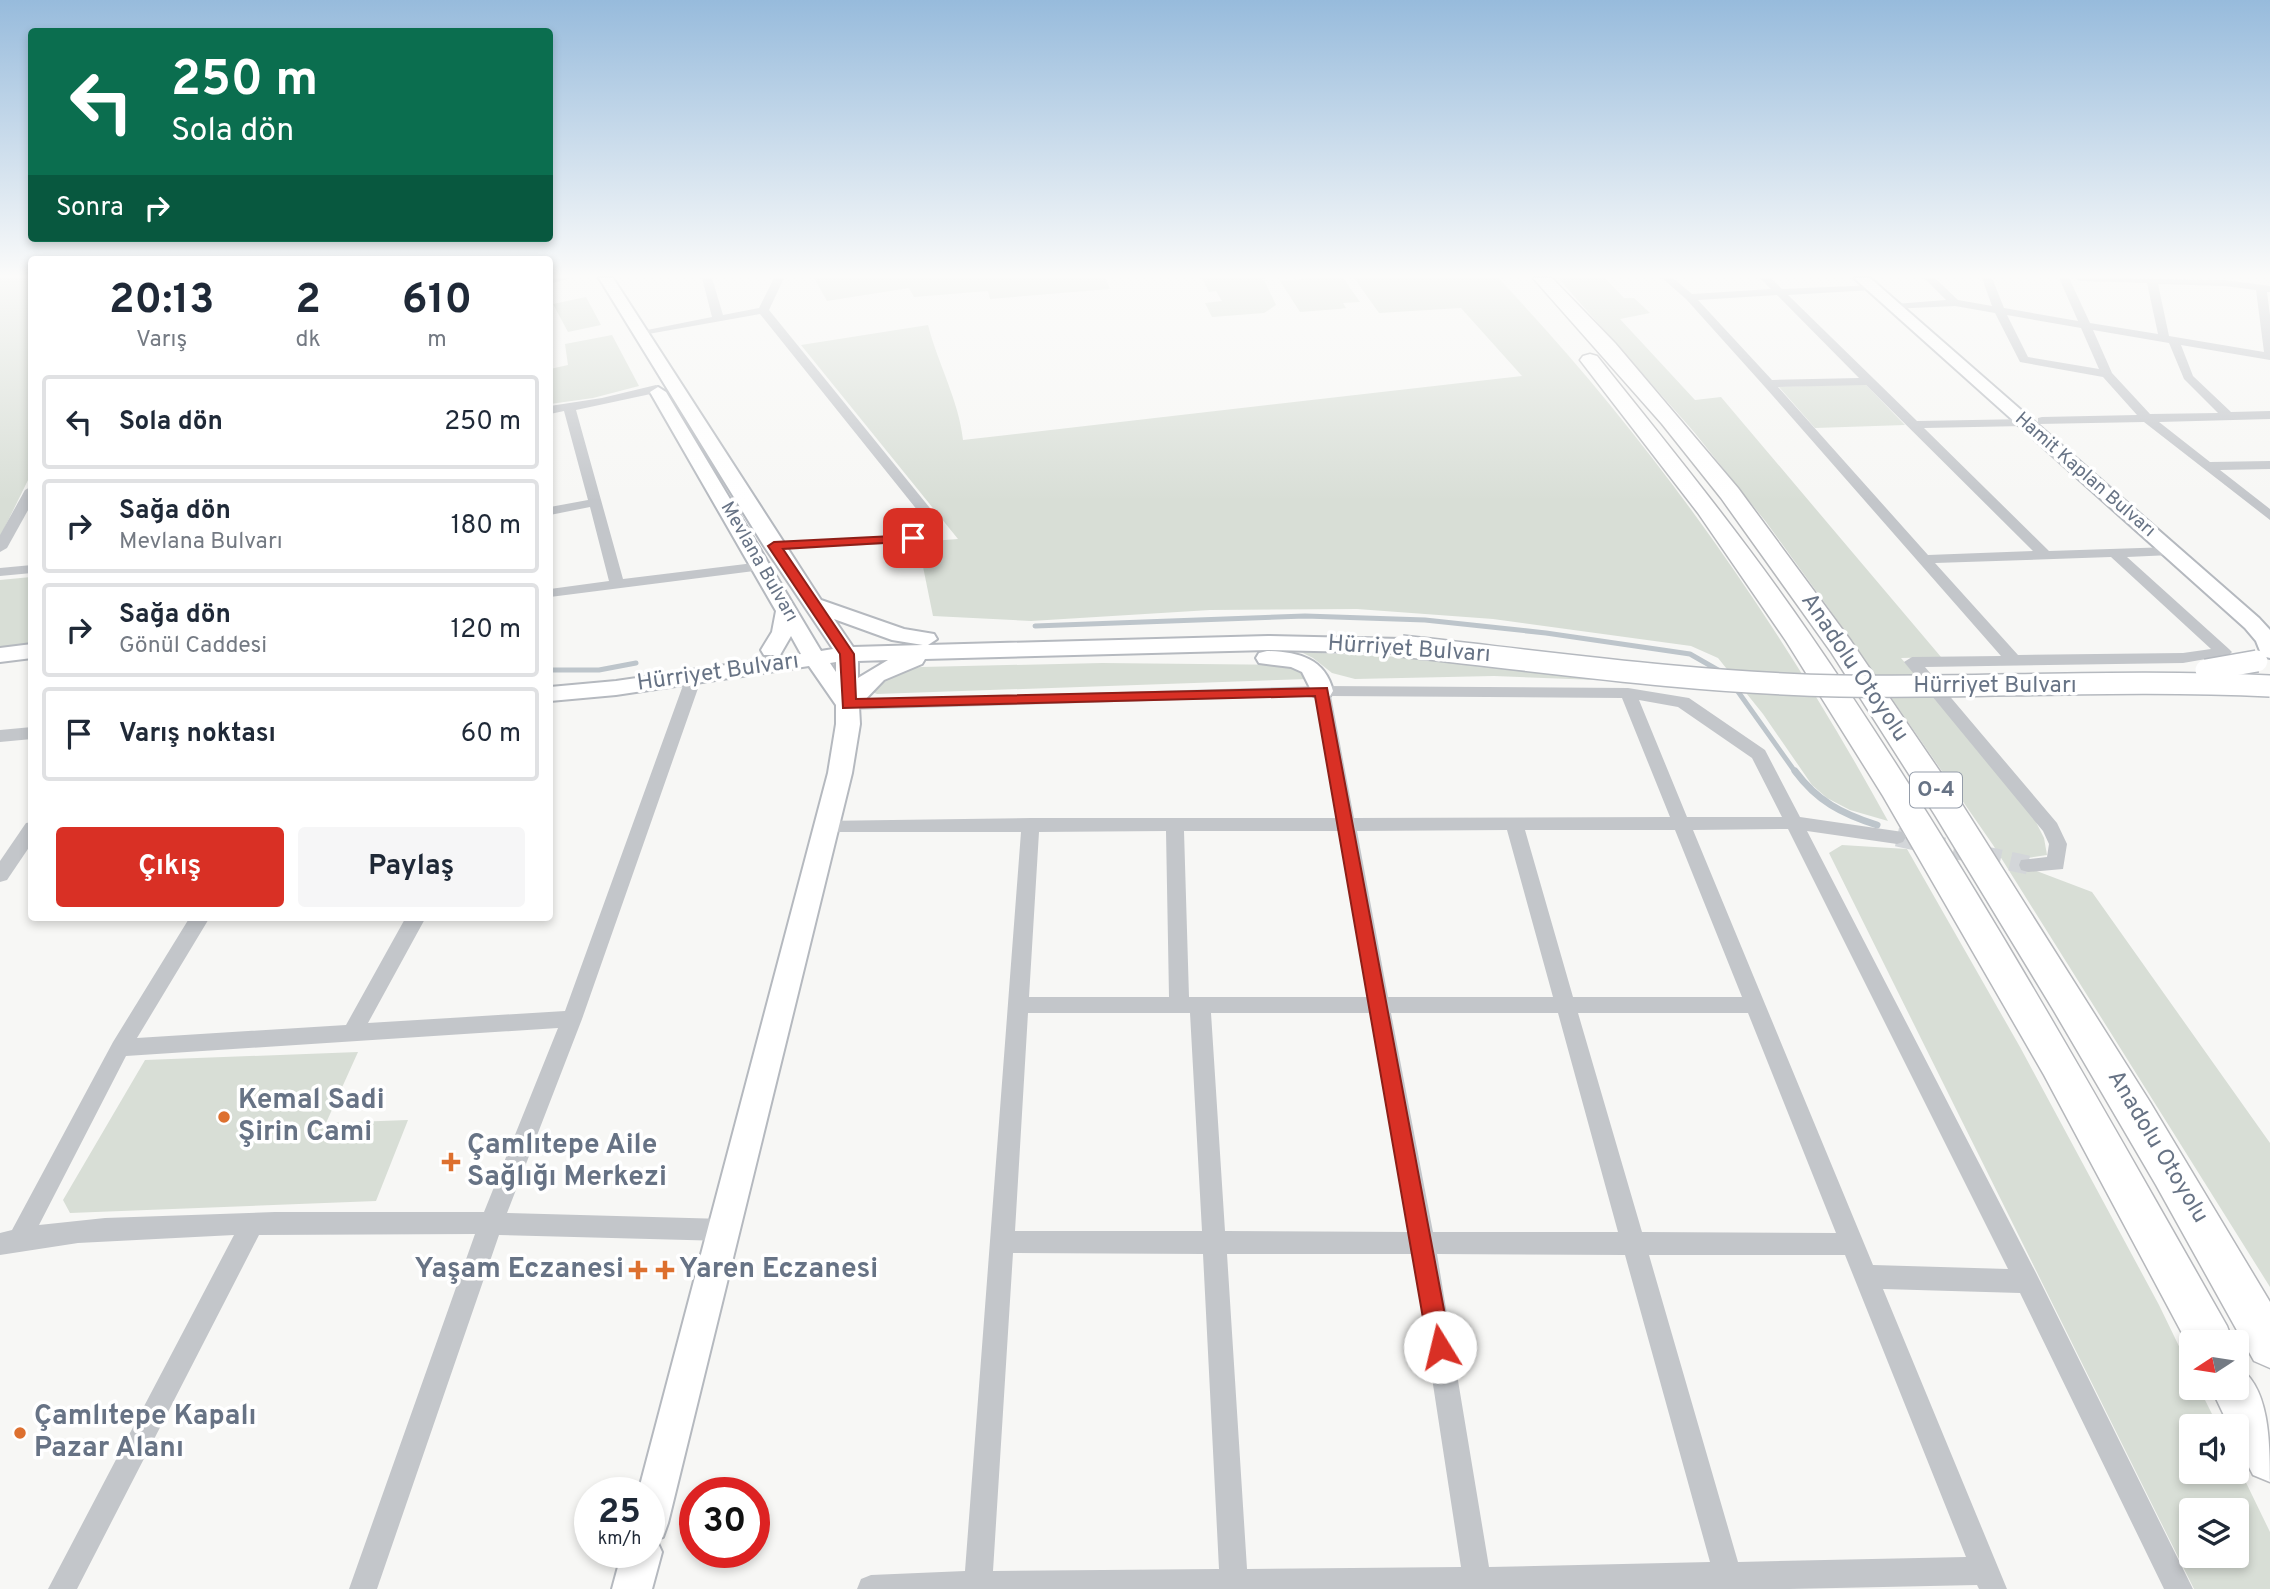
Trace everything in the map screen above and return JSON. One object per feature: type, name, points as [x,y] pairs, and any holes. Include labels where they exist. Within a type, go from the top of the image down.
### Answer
[{"type":"highway","name":"Anadolu Otoyolu","points":[[1583,352],[1659,444],[1741,553],[1895,790],[2050,1051],[2204,1330]]},
{"type":"highway","name":"Anadolu Otoyolu","points":[[1610,352],[1688,442],[1774,552],[1834,637],[1937,792],[2191,1202],[2270,1345]]},
{"type":"highway","points":[[2191,1202],[2270,1323]]},
{"type":"highway","points":[[2240,1400],[2270,1458]]},
{"type":"main road","name":"Mevlana Bulvarı","points":[[634,352],[811,651],[848,705]]},
{"type":"main road","name":"Mevlana Bulvarı","points":[[652,352],[774,546],[841,646]]},
{"type":"main road","name":"Hamit Kaplan Bulvarı","points":[[1954,352],[2270,620]]},
{"type":"main road","name":"Hamit Kaplan Bulvarı","points":[[2033,421],[2252,623],[2266,639],[2265,655],[2259,669],[2270,680]]},
{"type":"main road","points":[[813,604],[873,626],[926,639]]},
{"type":"main road","points":[[787,609],[776,657],[810,675],[848,705]]},
{"type":"main road","name":"Hürriyet Bulvarı","points":[[553,684],[579,683],[841,646],[926,639],[1273,631],[1638,660],[1832,672],[2178,671],[2239,666],[2265,655]]},
{"type":"main road","name":"Hürriyet Bulvarı","points":[[841,646],[946,651],[1400,640],[1675,676],[1839,686],[2206,683],[2270,686]]},
{"type":"main road","points":[[661,1477],[846,742],[848,705],[841,646]]},
{"type":"main road","points":[[1070,648],[1175,656],[1292,659],[1309,665],[1317,673],[1322,691]]},
{"type":"main road","points":[[848,705],[864,682],[877,672],[946,651]]},
{"type":"main road","points":[[0,655],[28,652]]},
{"type":"main road","name":"Hürriyet Bulvarı","points":[[553,694],[694,677],[776,657]]},
{"type":"main road","points":[[0,663],[28,660]]},
{"type":"main road","points":[[632,1589],[638,1568]]},
{"type":"street","points":[[774,546],[913,538],[930,532],[933,521],[798,352]]},
{"type":"street","points":[[1740,352],[2014,661]]},
{"type":"street","points":[[1842,352],[2045,555]]},
{"type":"street","points":[[2020,352],[2024,360],[2107,374]]},
{"type":"street","points":[[2097,352],[2107,374],[2147,418],[2270,516]]},
{"type":"street","points":[[2176,352],[2188,377],[2228,416]]},
{"type":"street","points":[[2244,352],[2270,357]]},
{"type":"street","points":[[1769,384],[1871,381]]},
{"type":"street","points":[[553,410],[656,389]]},
{"type":"street","points":[[569,407],[618,586]]},
{"type":"street","points":[[1915,425],[2270,415]]},
{"type":"street","points":[[2207,466],[2270,465]]},
{"type":"street","points":[[0,548],[28,497]]},
{"type":"street","points":[[553,510],[597,502]]},
{"type":"street","points":[[1924,559],[2171,551]]},
{"type":"street","points":[[2028,865],[2056,864],[2058,844],[2051,828],[1912,662],[2183,658],[2224,652],[2116,554]]},
{"type":"street","points":[[553,593],[762,566]]},
{"type":"street","points":[[0,572],[28,569]]},
{"type":"street","points":[[363,1589],[491,1223],[572,1019],[694,677]]},
{"type":"street","points":[[1322,691],[1423,1242],[1479,1585]]},
{"type":"street","points":[[848,705],[1322,691],[1628,693],[1683,702],[1759,754],[2027,1281],[2179,1589]]},
{"type":"street","points":[[871,1589],[1234,1583],[1479,1585],[1990,1580],[1628,693]]},
{"type":"street","points":[[0,736],[28,733]]},
{"type":"street","points":[[827,826],[1347,822],[1795,823],[1897,837]]},
{"type":"street","points":[[1514,823],[1730,1583]]},
{"type":"street","points":[[978,1587],[1031,824]]},
{"type":"street","points":[[1175,824],[1213,1243],[1234,1583]]},
{"type":"street","points":[[0,875],[28,834]]},
{"type":"street","points":[[10,1241],[120,1048],[198,921]]},
{"type":"street","points":[[352,1033],[414,921]]},
{"type":"street","points":[[1017,1005],[1755,1005]]},
{"type":"street","points":[[120,1048],[572,1019]]},
{"type":"street","points":[[10,1241],[39,1235],[253,1224],[491,1223],[725,1230]]},
{"type":"street","points":[[62,1589],[253,1224]]},
{"type":"street","points":[[1001,1241],[1851,1244]]},
{"type":"street","points":[[1864,1276],[2027,1281]]},
{"type":"shaded area","points":[[0,352],[28,352],[28,480],[0,537]]},
{"type":"shaded area","points":[[566,352],[621,352],[639,386],[593,398],[553,404],[553,368],[568,365]]},
{"type":"shaded area","points":[[807,352],[936,352],[953,397],[963,440],[1522,376],[1501,352],[1565,352],[1609,403],[1711,537],[1758,606],[1847,748],[1888,821],[1850,810],[1827,798],[1812,785],[1763,714],[1718,658],[1691,646],[1493,619],[1357,609],[1210,610],[1031,621],[933,616],[918,542],[958,539]]},
{"type":"shaded area","points":[[1623,352],[1651,352],[1695,400],[1721,397],[1941,657],[1901,658],[2030,810],[2044,838],[2047,855],[2028,858],[2026,867],[2092,892],[2270,1143],[2270,1287],[1993,845],[1843,628],[1766,522],[1694,432]]},
{"type":"shaded area","points":[[1865,384],[1905,425],[1815,428],[1779,387]]},
{"type":"shaded area","points":[[28,577],[28,646],[0,655],[0,580]]},
{"type":"shaded area","points":[[1301,652],[1441,659],[1596,680],[1494,676],[1355,679],[1332,673]]},
{"type":"shaded area","points":[[1102,663],[1287,665],[1299,667],[1307,679],[877,694],[872,692],[874,682],[903,669]]},
{"type":"shaded area","points":[[1842,845],[1907,849],[2020,1047],[2159,1305],[2179,1346],[2179,1400],[2205,1400],[2212,1414],[2179,1414],[2179,1484],[2247,1484],[2270,1532],[2270,1589],[2194,1589],[2184,1568],[2249,1568],[2249,1498],[2179,1498],[2179,1559],[1829,853]]},
{"type":"shaded area","points":[[358,1052],[326,1123],[408,1120],[376,1201],[70,1213],[63,1200],[145,1060]]},
{"type":"waterway","points":[[1035,626],[1305,616],[1425,620],[1546,633],[1690,654],[1725,674]]},
{"type":"waterway","points":[[553,670],[599,670],[636,663]]},
{"type":"waterway","points":[[1734,686],[1796,773]]},
{"type":"waterway","points":[[1795,771],[1812,791],[1831,805],[1877,825]]},
{"type":"tunnel","points":[[1897,837],[2028,865]]},
{"type":"place","name":"Kemal Sadi Şirin Cami","points":[[224,1117]]},
{"type":"place","name":"Çamlıtepe Aile Sağlığı Merkezi","points":[[451,1162]]},
{"type":"place","name":"Yaşam Eczanesi","points":[[638,1270]]},
{"type":"place","name":"Yaren Eczanesi","points":[[665,1270]]},
{"type":"place","name":"Çamlıtepe Kapalı Pazar Alanı","points":[[20,1433]]},
{"type":"route","points":[[913,538],[774,546],[847,654],[848,705],[1322,691],[1390,1057],[1440,1347]]}]
